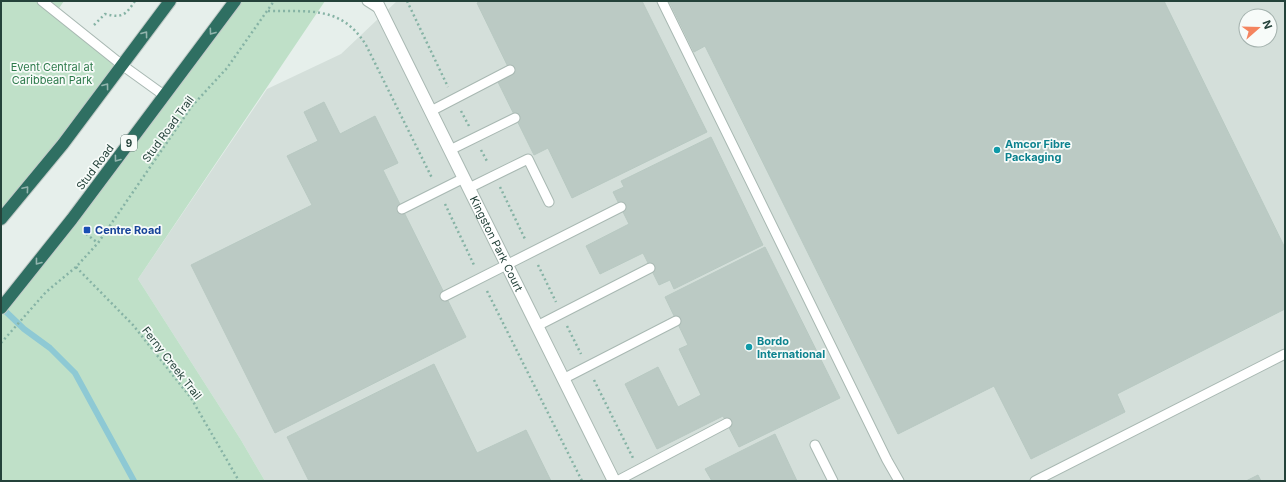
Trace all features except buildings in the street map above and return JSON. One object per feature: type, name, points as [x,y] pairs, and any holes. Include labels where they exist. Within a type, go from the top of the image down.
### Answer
[{"type":"highway","points":[[1,219],[62,144],[170,1]]},
{"type":"highway","name":"Stud Road","points":[[1,308],[165,96],[235,1]]},
{"type":"street","name":"Kingston Park Court","points":[[377,4],[615,481]]},
{"type":"lane","points":[[42,1],[122,65],[165,96]]},
{"type":"lane","name":"Kingston Park Court","points":[[367,1],[377,4]]},
{"type":"lane","points":[[662,1],[887,460],[899,481]]},
{"type":"lane","points":[[431,111],[510,70]]},
{"type":"lane","points":[[450,150],[515,118]]},
{"type":"lane","points":[[402,209],[438,191],[466,183],[528,159],[549,202]]},
{"type":"lane","points":[[445,296],[506,264],[621,208]]},
{"type":"lane","points":[[537,326],[650,268]]},
{"type":"lane","points":[[563,378],[676,321]]},
{"type":"lane","points":[[1035,481],[1285,354]]},
{"type":"lane","points":[[615,481],[727,423]]},
{"type":"lane","points":[[815,444],[833,481]]},
{"type":"path","points":[[86,36],[105,14],[117,16],[123,15],[136,1]]},
{"type":"path","name":"Stud Road Trail","points":[[1,343],[46,292],[76,267],[98,243],[192,106],[227,68],[274,1]]},
{"type":"path","points":[[268,11],[332,15],[344,20],[359,35],[582,481]]},
{"type":"path","points":[[88,230],[85,233],[98,243]]},
{"type":"path","name":"Ferny Creek Trail","points":[[76,267],[133,325],[191,398],[239,481]]},
{"type":"shaded area","points":[[397,1],[1285,1],[1285,481],[265,481],[241,440],[138,279],[267,89],[341,54]]},
{"type":"green space","name":"Event Central at Caribbean Park","points":[[1,1],[64,1],[57,11],[122,65],[1,219]]},
{"type":"green space","points":[[235,1],[325,1],[138,279],[241,440],[265,481],[1,481],[1,308]]},
{"type":"waterway","points":[[1,307],[24,329],[50,348],[75,373],[134,481]]},
{"type":"place","name":"Amcor Fibre Packaging","points":[[997,150]]},
{"type":"place","name":"Centre Road","points":[[87,230]]},
{"type":"place","name":"Bordo International","points":[[749,347]]}]
